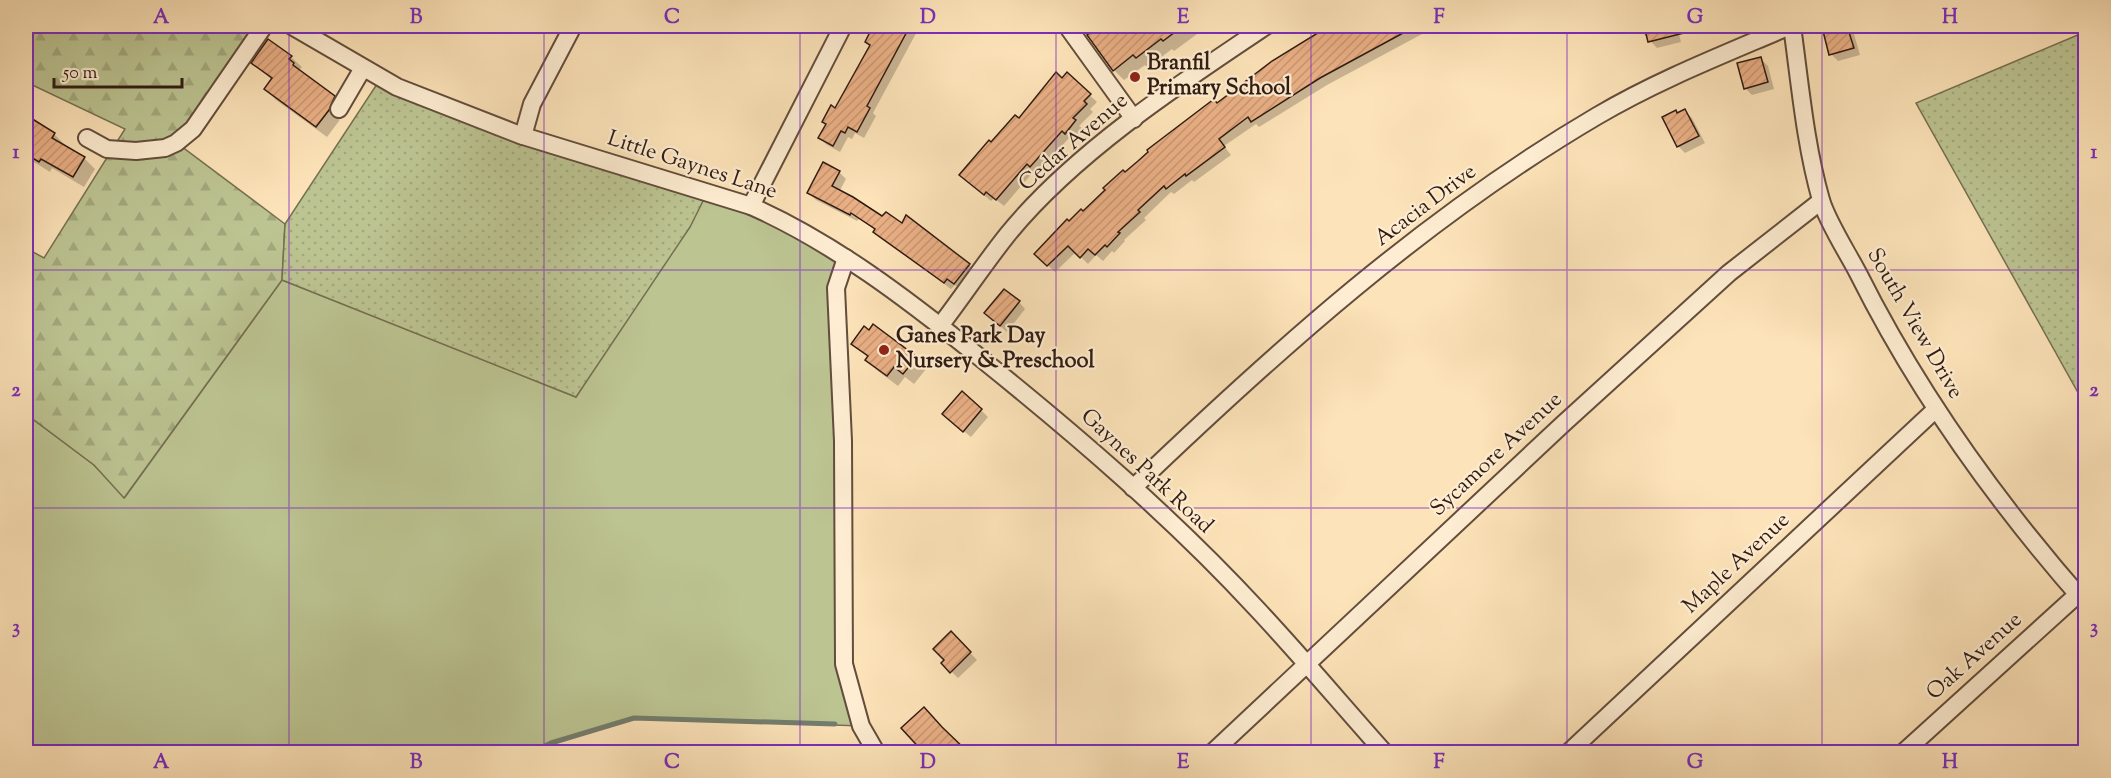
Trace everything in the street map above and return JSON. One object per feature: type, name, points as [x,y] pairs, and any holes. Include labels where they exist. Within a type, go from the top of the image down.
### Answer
[{"type":"street","points":[[87,138],[107,149],[136,151],[165,148],[176,143],[193,129],[264,26]]},
{"type":"street","name":"Little Gaynes Lane","points":[[292,26],[397,87],[523,136],[751,206],[783,220],[846,258]]},
{"type":"street","points":[[523,136],[532,104],[573,26]]},
{"type":"street","points":[[751,206],[843,26]]},
{"type":"street","points":[[1067,26],[1134,119]]},
{"type":"street","name":"Cedar Avenue","points":[[940,326],[1008,233],[1062,177],[1208,64],[1266,26]]},
{"type":"street","name":"South View Drive","points":[[1791,26],[1804,120],[1821,201],[1875,306],[1936,409],[2000,501],[2081,599]]},
{"type":"street","name":"Acacia Drive","points":[[1132,488],[1225,399],[1326,311],[1450,214],[1521,164],[1597,116],[1657,83],[1791,26]]},
{"type":"street","points":[[339,110],[363,68]]},
{"type":"street","name":"Sycamore Avenue","points":[[1212,753],[1563,424],[1720,281],[1821,201]]},
{"type":"street","points":[[846,258],[836,288],[843,441],[844,664],[861,726],[876,753]]},
{"type":"street","name":"Gaynes Park Road","points":[[846,258],[940,326],[1047,412],[1132,488],[1256,608],[1384,753]]},
{"type":"street","name":"Maple Avenue","points":[[1569,753],[1936,409]]},
{"type":"street","name":"Oak Avenue","points":[[1904,753],[2081,599]]},
{"type":"green space","points":[[26,26],[264,26],[177,143],[285,224],[282,280],[124,498],[94,465],[26,414],[26,248],[44,258],[125,129],[26,82]]},
{"type":"green space","points":[[2085,32],[2085,405],[1916,103]]},
{"type":"green space","points":[[381,78],[397,87],[708,191],[690,227],[576,397],[282,280],[285,224]]},
{"type":"green space","points":[[708,191],[846,258],[836,288],[844,664],[861,726],[634,718],[551,743],[532,752],[26,752],[26,414],[94,465],[125,497],[282,280],[576,397]]},
{"type":"building","points":[[873,26],[910,26],[867,106],[870,108],[857,132],[848,127],[845,133],[841,131],[833,146],[818,138],[826,124],[822,122],[831,105],[835,108],[870,45],[865,42]]},
{"type":"building","points":[[1100,26],[1183,26],[1136,58],[1133,55],[1113,71],[1087,35]]},
{"type":"building","points":[[1329,26],[1416,26],[1320,78],[1251,122],[1248,117],[1219,139],[1225,147],[1166,189],[1164,186],[1138,210],[1140,212],[1118,232],[1120,233],[1107,247],[1105,245],[1095,255],[1088,249],[1080,258],[1068,246],[1047,266],[1034,254],[1067,219],[1069,221],[1081,209],[1083,211],[1105,190],[1103,188],[1123,170],[1125,172],[1138,161],[1148,152],[1147,150],[1214,99],[1217,103],[1272,61]]},
{"type":"building","points":[[1644,26],[1695,26],[1696,30],[1648,42]]},
{"type":"building","points":[[1847,26],[1854,48],[1829,55],[1823,31]]},
{"type":"building","points":[[268,39],[292,56],[289,59],[294,63],[293,65],[335,96],[329,110],[316,127],[264,89],[272,78],[251,63]]},
{"type":"building","points":[[1761,57],[1768,82],[1744,89],[1737,63]]},
{"type":"building","points":[[1056,72],[1062,78],[1067,72],[1091,94],[1084,101],[1087,104],[1073,118],[1076,120],[1065,134],[1062,131],[1030,167],[1027,164],[996,200],[986,192],[984,195],[959,175],[989,140],[991,142],[1015,115],[1019,118]]},
{"type":"building","points":[[1685,109],[1699,136],[1677,147],[1662,117],[1676,110],[1677,113]]},
{"type":"building","points":[[26,115],[55,133],[52,138],[85,157],[73,177],[41,159],[39,162],[26,154]]},
{"type":"building","points":[[823,162],[840,171],[832,186],[882,216],[886,212],[902,223],[906,215],[970,264],[954,284],[947,279],[944,283],[873,232],[875,229],[851,213],[850,215],[807,193]]},
{"type":"building","points":[[1004,289],[1020,301],[1000,326],[984,313]]},
{"type":"building","name":"Ganes Park Day Nursery & Preschool","points":[[873,324],[917,357],[903,374],[894,367],[887,376],[865,360],[868,356],[851,344],[864,326],[869,330]]},
{"type":"building","points":[[962,391],[982,409],[963,432],[942,414]]},
{"type":"building","points":[[951,631],[971,652],[950,673],[941,663],[944,660],[933,649]]},
{"type":"building","points":[[924,707],[969,753],[924,753],[901,728]]},
{"type":"waterway","points":[[532,752],[551,743],[634,718],[835,724]]},
{"type":"place","name":"Branfil Primary School","points":[[1135,77]]},
{"type":"place","name":"Ganes Park Day Nursery & Preschool","points":[[884,350]]}]
